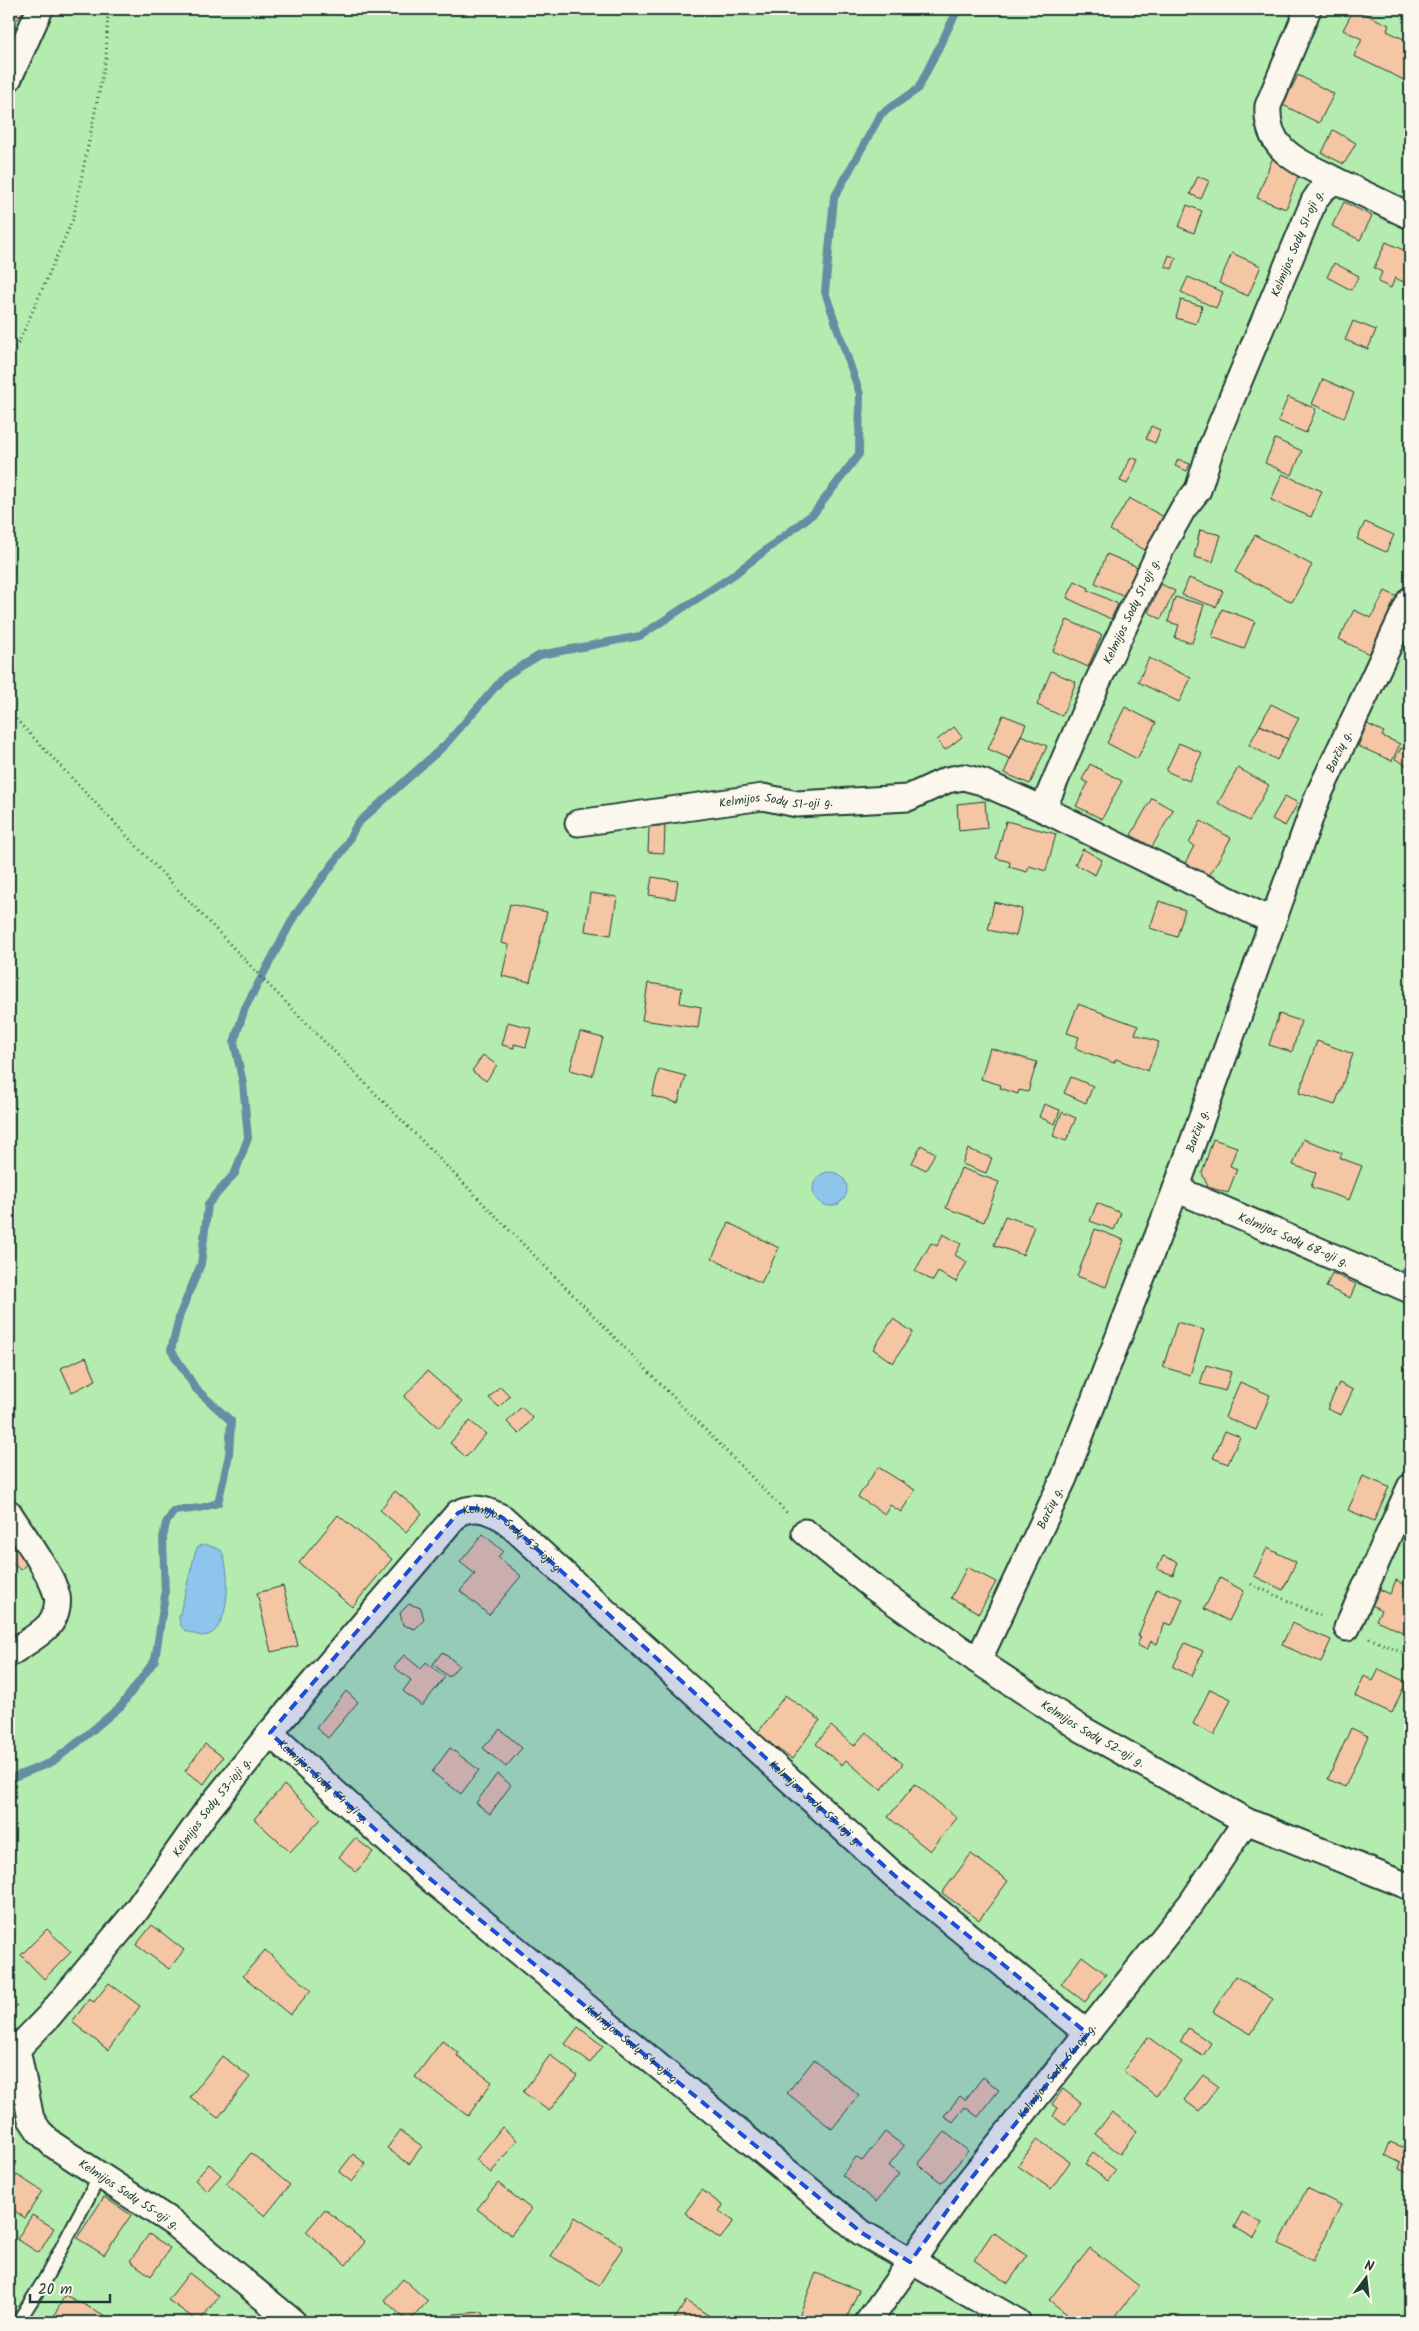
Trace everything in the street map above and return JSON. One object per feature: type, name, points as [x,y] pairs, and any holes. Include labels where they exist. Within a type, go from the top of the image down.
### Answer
[{"type":"street","points":[[9,78],[40,9]]},
{"type":"street","name":"Kelmijos Sodų 51-oji g.","points":[[578,823],[763,797],[797,804],[908,798],[947,780],[962,778],[982,782],[1043,809],[1097,682],[1164,543],[1183,509],[1198,490],[1211,448],[1314,201],[1321,191],[1335,180],[1299,162],[1280,148],[1271,136],[1267,120],[1268,106],[1308,9]]},
{"type":"street","points":[[1335,180],[1410,216]]},
{"type":"street","name":"Barčių g.","points":[[978,1661],[1064,1478],[1176,1189],[1318,796],[1410,600]]},
{"type":"street","points":[[1043,809],[1272,921]]},
{"type":"street","name":"Kelmijos Sodų 68-oji g.","points":[[1176,1189],[1410,1290]]},
{"type":"street","points":[[1347,1628],[1410,1487]]},
{"type":"street","name":"Kelmijos Sodų 53-ioji g.","points":[[13,2047],[50,2016],[133,1915],[206,1812],[270,1733],[458,1513],[469,1508],[486,1509],[502,1518],[894,1875],[1088,2034]]},
{"type":"street","points":[[9,1513],[50,1579],[57,1602],[57,1608],[50,1624],[35,1637],[9,1654]]},
{"type":"street","name":"Kelmijos Sodų 52-oji g.","points":[[805,1532],[873,1587],[978,1661],[1080,1728],[1246,1821],[1410,1886]]},
{"type":"street","name":"Kelmijos Sodų 54-oji g.","points":[[270,1733],[423,1873],[862,2233],[1018,2322]]},
{"type":"street","name":"Kelmijos Sodų 64-oji g.","points":[[868,2322],[965,2186],[1192,1902],[1246,1821]]},
{"type":"street","name":"Kelmijos Sodų 55-oji g.","points":[[13,2047],[31,2119],[39,2131],[52,2144],[173,2224],[293,2322]]},
{"type":"lane","points":[[18,2322],[45,2279],[100,2177]]},
{"type":"path","points":[[9,356],[19,342],[73,219],[106,58],[108,9]]},
{"type":"path","points":[[9,712],[262,978],[805,1532]]},
{"type":"highlighted area","points":[[469,1508],[486,1509],[503,1518],[894,1875],[1088,2034],[965,2186],[910,2262],[862,2233],[423,1873],[270,1733],[458,1513]]},
{"type":"green space","points":[[9,9],[1410,9],[1410,2322],[9,2322]]},
{"type":"water","points":[[830,1172],[842,1177],[847,1189],[842,1201],[830,1206],[818,1201],[813,1189],[818,1177]]},
{"type":"water","points":[[205,1544],[221,1550],[226,1570],[227,1599],[219,1624],[213,1633],[203,1636],[184,1629],[179,1617],[195,1553],[198,1547]]},
{"type":"building","points":[[9,9],[25,9],[16,21],[9,15]]},
{"type":"building","points":[[1354,9],[1389,25],[1387,31],[1410,42],[1410,67],[1404,80],[1354,56],[1362,39],[1343,30]]},
{"type":"building","points":[[1298,75],[1334,94],[1319,123],[1283,105]]},
{"type":"building","points":[[1333,130],[1356,143],[1344,164],[1322,153]]},
{"type":"building","points":[[1273,157],[1301,168],[1286,209],[1257,198]]},
{"type":"building","points":[[1198,176],[1209,181],[1201,199],[1190,194]]},
{"type":"building","points":[[1344,202],[1372,216],[1360,240],[1332,226]]},
{"type":"building","points":[[1187,205],[1202,211],[1194,233],[1179,227]]},
{"type":"building","points":[[1386,242],[1410,253],[1410,274],[1406,283],[1395,278],[1391,288],[1378,282],[1382,272],[1374,268]]},
{"type":"building","points":[[1232,253],[1261,266],[1248,296],[1219,283]]},
{"type":"building","points":[[1169,255],[1176,258],[1172,269],[1165,266]]},
{"type":"building","points":[[1334,263],[1359,276],[1351,290],[1327,277]]},
{"type":"building","points":[[1188,277],[1223,292],[1216,308],[1181,292]]},
{"type":"building","points":[[1181,300],[1202,306],[1196,324],[1176,318]]},
{"type":"building","points":[[1353,321],[1376,330],[1368,349],[1345,340]]},
{"type":"building","points":[[1323,379],[1354,393],[1344,418],[1312,404]]},
{"type":"building","points":[[1288,397],[1316,409],[1306,433],[1278,421]]},
{"type":"building","points":[[1151,426],[1160,430],[1155,443],[1146,439]]},
{"type":"building","points":[[1275,439],[1302,451],[1292,475],[1265,463]]},
{"type":"building","points":[[1131,457],[1138,460],[1127,484],[1120,481]]},
{"type":"building","points":[[1178,459],[1190,464],[1187,471],[1175,466]]},
{"type":"building","points":[[1282,474],[1322,491],[1311,517],[1271,500]]},
{"type":"building","points":[[1129,498],[1164,517],[1145,550],[1110,530]]},
{"type":"building","points":[[1365,522],[1394,535],[1386,552],[1357,539]]},
{"type":"building","points":[[1200,530],[1221,535],[1213,562],[1194,557]]},
{"type":"building","points":[[1255,535],[1312,565],[1292,602],[1235,572]]},
{"type":"building","points":[[1107,554],[1140,568],[1127,597],[1095,583]]},
{"type":"building","points":[[1189,578],[1223,591],[1216,607],[1182,595]]},
{"type":"building","points":[[1075,581],[1089,588],[1088,590],[1118,604],[1111,619],[1067,598]]},
{"type":"building","points":[[1161,584],[1175,591],[1161,619],[1148,612]]},
{"type":"building","points":[[1385,591],[1398,597],[1369,654],[1339,639],[1354,610],[1371,618]]},
{"type":"building","points":[[1175,597],[1204,605],[1192,643],[1175,638],[1179,625],[1168,622]]},
{"type":"building","points":[[1222,609],[1255,621],[1244,649],[1212,637]]},
{"type":"building","points":[[1067,620],[1102,635],[1088,667],[1053,651]]},
{"type":"building","points":[[1149,658],[1191,678],[1179,702],[1138,682]]},
{"type":"building","points":[[1051,671],[1076,682],[1062,716],[1037,705]]},
{"type":"building","points":[[1271,704],[1299,718],[1288,739],[1260,725]]},
{"type":"building","points":[[1125,707],[1156,723],[1137,759],[1107,743]]},
{"type":"building","points":[[1003,715],[1026,724],[1011,759],[988,749]]},
{"type":"building","points":[[1367,724],[1384,732],[1382,736],[1400,744],[1392,761],[1358,746]]},
{"type":"building","points":[[1260,725],[1288,739],[1277,760],[1249,745]]},
{"type":"building","points":[[954,727],[962,737],[945,750],[937,740]]},
{"type":"building","points":[[1021,735],[1047,746],[1030,784],[1004,773]]},
{"type":"building","points":[[1179,743],[1202,753],[1189,781],[1166,771]]},
{"type":"building","points":[[1401,748],[1410,753],[1410,767],[1395,759]]},
{"type":"building","points":[[1090,764],[1122,781],[1102,819],[1076,806],[1088,783],[1082,780]]},
{"type":"building","points":[[1238,768],[1269,785],[1249,821],[1218,803]]},
{"type":"building","points":[[1285,796],[1298,803],[1285,826],[1272,819]]},
{"type":"building","points":[[1152,798],[1173,810],[1152,847],[1131,835]]},
{"type":"building","points":[[985,801],[987,828],[959,831],[957,804]]},
{"type":"building","points":[[1006,821],[1056,834],[1046,871],[1029,866],[1027,872],[1009,867],[1010,862],[996,858]]},
{"type":"building","points":[[1201,821],[1231,838],[1208,878],[1184,865],[1194,846],[1189,843]]},
{"type":"building","points":[[649,826],[665,826],[664,853],[648,852]]},
{"type":"building","points":[[1083,849],[1102,860],[1095,875],[1075,864]]},
{"type":"building","points":[[652,877],[678,881],[675,899],[649,895]]},
{"type":"building","points":[[590,893],[617,897],[611,935],[585,931]]},
{"type":"building","points":[[1159,901],[1185,910],[1177,937],[1150,928]]},
{"type":"building","points":[[994,902],[1022,909],[1016,936],[988,930]]},
{"type":"building","points":[[510,904],[547,912],[530,982],[502,976],[509,945],[501,943]]},
{"type":"building","points":[[648,983],[682,988],[680,1003],[701,1007],[698,1028],[642,1020]]},
{"type":"building","points":[[1078,1004],[1138,1026],[1135,1034],[1159,1042],[1148,1071],[1116,1059],[1114,1063],[1075,1048],[1079,1037],[1067,1033]]},
{"type":"building","points":[[1279,1014],[1301,1021],[1292,1052],[1269,1045]]},
{"type":"building","points":[[508,1022],[531,1028],[526,1047],[514,1044],[514,1048],[502,1045]]},
{"type":"building","points":[[580,1032],[603,1038],[592,1076],[570,1070]]},
{"type":"building","points":[[1317,1041],[1353,1054],[1335,1105],[1299,1093]]},
{"type":"building","points":[[990,1048],[1037,1062],[1028,1092],[1019,1090],[1018,1094],[1000,1088],[1001,1085],[981,1079]]},
{"type":"building","points":[[483,1055],[497,1065],[486,1081],[472,1071]]},
{"type":"building","points":[[659,1069],[686,1076],[678,1103],[652,1096]]},
{"type":"building","points":[[1071,1077],[1093,1086],[1086,1103],[1064,1093]]},
{"type":"building","points":[[1044,1104],[1060,1110],[1055,1124],[1039,1117]]},
{"type":"building","points":[[1062,1112],[1076,1118],[1066,1141],[1053,1136]]},
{"type":"building","points":[[1213,1139],[1237,1147],[1230,1166],[1237,1169],[1228,1193],[1208,1187],[1202,1173]]},
{"type":"building","points":[[1303,1139],[1342,1153],[1340,1158],[1362,1166],[1349,1200],[1311,1187],[1316,1173],[1293,1165]]},
{"type":"building","points":[[921,1145],[935,1153],[926,1170],[912,1163]]},
{"type":"building","points":[[968,1149],[992,1158],[986,1173],[962,1164]]},
{"type":"building","points":[[961,1168],[999,1182],[984,1222],[946,1208]]},
{"type":"building","points":[[1097,1203],[1121,1213],[1114,1230],[1090,1221]]},
{"type":"building","points":[[1005,1216],[1034,1226],[1023,1255],[994,1245]]},
{"type":"building","points":[[729,1223],[779,1248],[761,1283],[712,1258]]},
{"type":"building","points":[[1095,1229],[1124,1240],[1106,1287],[1077,1276]]},
{"type":"building","points":[[943,1234],[961,1244],[955,1255],[967,1262],[956,1282],[938,1272],[933,1281],[915,1271],[931,1243],[937,1246]]},
{"type":"building","points":[[1332,1273],[1356,1284],[1350,1298],[1326,1287]]},
{"type":"building","points":[[893,1319],[913,1332],[893,1363],[873,1349]]},
{"type":"building","points":[[1177,1322],[1204,1330],[1190,1375],[1163,1367]]},
{"type":"building","points":[[86,1357],[96,1380],[72,1392],[61,1368]]},
{"type":"building","points":[[1206,1365],[1231,1372],[1225,1391],[1200,1384]]},
{"type":"building","points":[[427,1371],[462,1402],[439,1428],[404,1397]]},
{"type":"building","points":[[1240,1382],[1270,1395],[1256,1430],[1225,1417]]},
{"type":"building","points":[[1339,1383],[1353,1390],[1341,1415],[1327,1409]]},
{"type":"building","points":[[500,1386],[510,1396],[499,1407],[489,1398]]},
{"type":"building","points":[[521,1407],[533,1418],[519,1434],[507,1422]]},
{"type":"building","points":[[470,1421],[486,1434],[466,1457],[450,1443]]},
{"type":"building","points":[[1225,1431],[1240,1437],[1228,1464],[1213,1458]]},
{"type":"building","points":[[878,1467],[915,1490],[901,1512],[890,1505],[885,1514],[858,1497]]},
{"type":"building","points":[[1363,1476],[1389,1487],[1374,1521],[1348,1510]]},
{"type":"building","points":[[395,1491],[422,1513],[406,1532],[380,1510]]},
{"type":"building","points":[[338,1515],[392,1559],[352,1607],[299,1563]]},
{"type":"building","points":[[483,1534],[503,1551],[498,1557],[521,1576],[489,1615],[460,1591],[475,1574],[460,1562]]},
{"type":"building","points":[[17,1544],[31,1560],[20,1570],[9,1558],[9,1552]]},
{"type":"building","points":[[1267,1548],[1296,1562],[1283,1590],[1254,1576]]},
{"type":"building","points":[[1163,1556],[1178,1562],[1173,1575],[1157,1569]]},
{"type":"building","points":[[967,1567],[996,1582],[979,1613],[951,1598]]},
{"type":"building","points":[[1220,1578],[1244,1591],[1229,1621],[1204,1609]]},
{"type":"building","points":[[1396,1580],[1410,1587],[1409,1635],[1376,1620],[1381,1610],[1372,1605],[1379,1589],[1390,1594]]},
{"type":"building","points":[[283,1586],[298,1646],[271,1652],[257,1593]]},
{"type":"building","points":[[1157,1589],[1183,1599],[1172,1625],[1165,1623],[1157,1644],[1151,1641],[1147,1650],[1137,1645],[1141,1637],[1138,1636]]},
{"type":"building","points":[[409,1604],[421,1608],[424,1620],[415,1629],[403,1625],[400,1613]]},
{"type":"building","points":[[1292,1623],[1331,1640],[1321,1662],[1282,1645]]},
{"type":"building","points":[[1185,1643],[1203,1651],[1192,1676],[1173,1667]]},
{"type":"building","points":[[442,1652],[459,1665],[449,1677],[433,1664]]},
{"type":"building","points":[[404,1655],[421,1669],[426,1662],[445,1677],[422,1706],[403,1691],[411,1680],[394,1667]]},
{"type":"building","points":[[1379,1669],[1406,1682],[1392,1713],[1355,1696],[1364,1676],[1373,1681]]},
{"type":"building","points":[[1210,1689],[1231,1699],[1214,1735],[1193,1724]]},
{"type":"building","points":[[346,1691],[358,1702],[328,1738],[316,1728]]},
{"type":"building","points":[[785,1695],[820,1720],[792,1759],[757,1734]]},
{"type":"building","points":[[831,1726],[854,1746],[866,1732],[903,1764],[881,1790],[846,1760],[842,1765],[816,1744]]},
{"type":"building","points":[[1351,1728],[1368,1736],[1345,1787],[1328,1779]]},
{"type":"building","points":[[500,1729],[522,1748],[506,1767],[483,1748]]},
{"type":"building","points":[[205,1744],[223,1757],[204,1784],[185,1771]]},
{"type":"building","points":[[450,1748],[479,1770],[461,1794],[432,1772]]},
{"type":"building","points":[[497,1774],[511,1785],[490,1814],[476,1803]]},
{"type":"building","points":[[915,1784],[957,1818],[930,1851],[888,1817]]},
{"type":"building","points":[[284,1785],[321,1819],[290,1852],[254,1819]]},
{"type":"building","points":[[355,1838],[373,1852],[356,1872],[339,1857]]},
{"type":"building","points":[[971,1854],[1008,1881],[979,1920],[942,1893]]},
{"type":"building","points":[[152,1925],[184,1950],[169,1969],[136,1945]]},
{"type":"building","points":[[47,1929],[71,1952],[44,1979],[21,1955]]},
{"type":"building","points":[[265,1950],[311,1990],[290,2015],[243,1976]]},
{"type":"building","points":[[1082,1956],[1106,1974],[1085,2002],[1061,1984]]},
{"type":"building","points":[[1235,1976],[1273,1999],[1251,2034],[1213,2012]]},
{"type":"building","points":[[109,1983],[140,2006],[108,2050],[72,2022],[89,1999],[94,2002]]},
{"type":"building","points":[[9,1984],[15,1992],[9,1996]]},
{"type":"building","points":[[9,1996],[17,2006],[9,2013]]},
{"type":"building","points":[[578,2027],[603,2046],[590,2063],[565,2044]]},
{"type":"building","points":[[1188,2028],[1211,2043],[1203,2056],[1180,2042]]},
{"type":"building","points":[[1148,2037],[1182,2062],[1156,2096],[1123,2071]]},
{"type":"building","points":[[442,2041],[459,2053],[457,2056],[492,2082],[468,2116],[415,2077]]},
{"type":"building","points":[[550,2055],[577,2076],[549,2111],[523,2092]]},
{"type":"building","points":[[222,2056],[250,2077],[218,2118],[190,2097]]},
{"type":"building","points":[[814,2060],[859,2095],[832,2129],[787,2093]]},
{"type":"building","points":[[1203,2075],[1218,2086],[1199,2111],[1184,2100]]},
{"type":"building","points":[[983,2077],[999,2090],[978,2117],[965,2107],[953,2122],[944,2116],[960,2096],[965,2100]]},
{"type":"building","points":[[1063,2089],[1081,2103],[1065,2125],[1053,2116],[1058,2108],[1052,2104]]},
{"type":"building","points":[[1112,2112],[1137,2131],[1120,2154],[1095,2134]]},
{"type":"building","points":[[502,2127],[517,2140],[491,2173],[476,2160]]},
{"type":"building","points":[[400,2131],[422,2146],[409,2164],[387,2148]]},
{"type":"building","points":[[885,2132],[904,2146],[888,2166],[899,2174],[876,2202],[842,2175],[856,2157],[862,2161]]},
{"type":"building","points":[[945,2132],[968,2151],[942,2183],[918,2164]]},
{"type":"building","points":[[1037,2139],[1070,2162],[1051,2189],[1018,2166]]},
{"type":"building","points":[[1390,2142],[1410,2150],[1410,2174],[1399,2169],[1401,2163],[1385,2155]]},
{"type":"building","points":[[251,2153],[290,2185],[265,2216],[226,2184]]},
{"type":"building","points":[[1093,2153],[1116,2170],[1108,2181],[1085,2164]]},
{"type":"building","points":[[353,2154],[366,2164],[352,2182],[339,2172]]},
{"type":"building","points":[[209,2164],[221,2175],[207,2191],[195,2180]]},
{"type":"building","points":[[17,2175],[42,2191],[25,2218],[9,2207],[9,2188]]},
{"type":"building","points":[[498,2183],[531,2209],[511,2235],[477,2209]]},
{"type":"building","points":[[1307,2188],[1341,2205],[1313,2261],[1279,2244]]},
{"type":"building","points":[[702,2190],[723,2206],[719,2211],[734,2221],[720,2239],[685,2213]]},
{"type":"building","points":[[104,2197],[131,2215],[104,2255],[77,2238]]},
{"type":"building","points":[[325,2209],[365,2242],[346,2265],[306,2232]]},
{"type":"building","points":[[1242,2212],[1262,2223],[1254,2238],[1234,2227]]},
{"type":"building","points":[[32,2215],[54,2228],[39,2253],[17,2239]]},
{"type":"building","points":[[575,2217],[623,2247],[599,2285],[551,2256]]},
{"type":"building","points":[[993,2232],[1027,2256],[1008,2283],[974,2260]]},
{"type":"building","points":[[149,2234],[170,2248],[151,2276],[130,2261]]},
{"type":"building","points":[[1090,2248],[1139,2286],[1111,2322],[1094,2322],[1090,2320],[1088,2322],[1077,2322],[1049,2300]]},
{"type":"building","points":[[189,2273],[219,2296],[199,2322],[168,2300]]},
{"type":"building","points":[[816,2273],[859,2290],[845,2322],[813,2322],[799,2316]]},
{"type":"building","points":[[403,2279],[428,2301],[409,2322],[384,2300]]},
{"type":"building","points":[[65,2295],[104,2315],[101,2322],[51,2322]]},
{"type":"building","points":[[686,2301],[719,2322],[673,2322]]},
{"type":"building","points":[[262,2311],[276,2322],[253,2322]]},
{"type":"building","points":[[483,2312],[484,2322],[432,2322],[455,2320],[454,2314]]},
{"type":"waterway","points":[[9,1779],[52,1762],[121,1706],[155,1660],[165,1595],[163,1538],[166,1523],[174,1511],[200,1508],[218,1503],[229,1455],[231,1421],[196,1389],[171,1350],[180,1314],[201,1264],[208,1204],[235,1173],[248,1138],[243,1083],[234,1042],[245,1008],[295,915],[344,849],[357,824],[445,745],[505,676],[540,655],[640,636],[732,576],[814,513],[859,454],[860,394],[825,292],[834,198],[881,114],[918,89],[958,9]]}]
